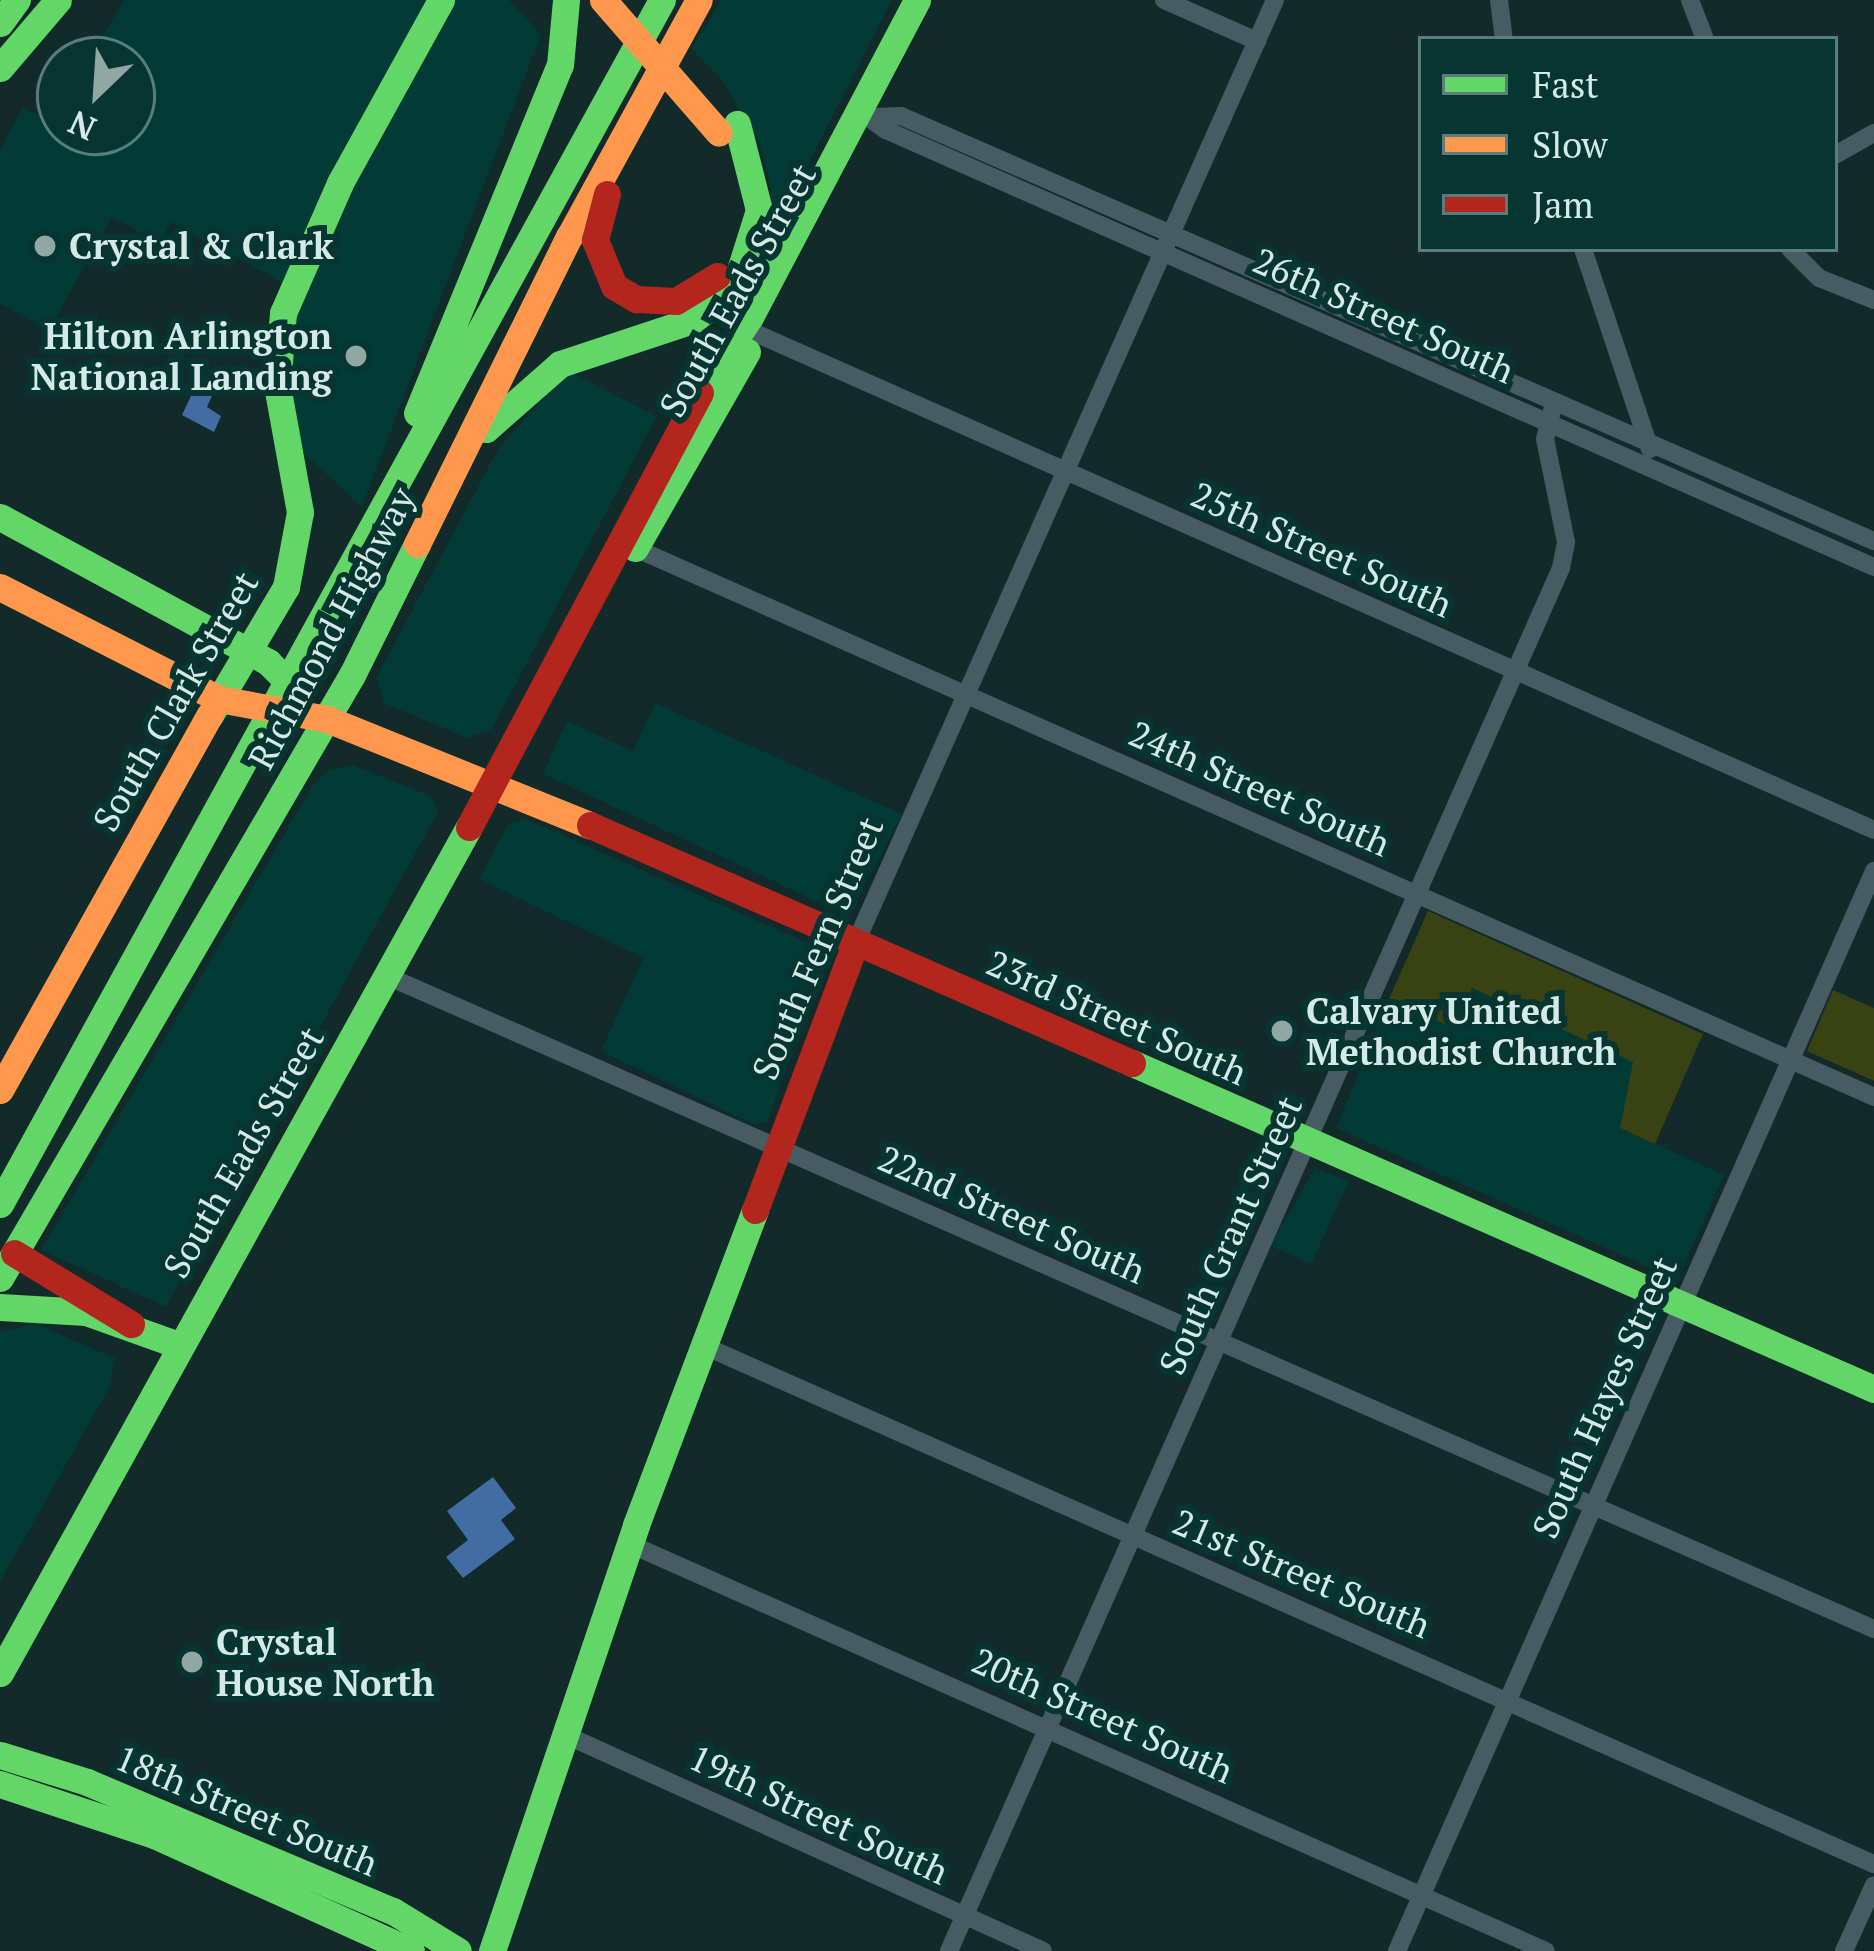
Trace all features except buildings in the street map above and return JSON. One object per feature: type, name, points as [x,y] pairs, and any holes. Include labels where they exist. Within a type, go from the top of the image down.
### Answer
[{"type":"main road","points":[[0,23],[17,0]]},
{"type":"main road","points":[[0,68],[58,0]]},
{"type":"main road","name":"South Clark Street","points":[[0,1090],[219,699],[281,600],[298,540],[298,481],[276,370],[286,303],[350,164],[441,0]]},
{"type":"main road","points":[[371,539],[560,65],[566,0]]},
{"type":"main road","points":[[603,0],[728,129],[739,200],[732,247],[701,291],[663,302],[614,286],[596,249],[625,130]]},
{"type":"main road","points":[[465,452],[511,401],[560,364],[693,320],[736,286],[759,210],[709,82],[629,0]]},
{"type":"main road","name":"Richmond Highway","points":[[0,1204],[93,1022],[291,702],[371,539],[662,0]]},
{"type":"main road","name":"Richmond Highway","points":[[7,1265],[327,719],[625,130],[699,0]]},
{"type":"main road","name":"South Eads Street","points":[[0,1673],[176,1344],[557,671],[582,645],[627,545],[750,331],[865,114],[916,0]]},
{"type":"main road","name":"South Eads Street","points":[[865,114],[937,0]]},
{"type":"main road","points":[[291,702],[446,440],[469,358]]},
{"type":"main road","points":[[0,552],[7,521]]},
{"type":"main road","name":"23rd Street South","points":[[7,521],[249,652],[291,702]]},
{"type":"main road","name":"23rd Street South","points":[[0,587],[219,699],[291,702],[494,784],[1874,1389]]},
{"type":"main road","name":"South Fern Street","points":[[492,1951],[701,1345],[856,941]]},
{"type":"main road","points":[[7,1265],[176,1344]]},
{"type":"main road","points":[[0,1307],[57,1307],[131,1324]]},
{"type":"main road","name":"18th Street South","points":[[0,1755],[87,1782],[393,1911],[458,1951]]},
{"type":"main road","name":"18th Street South","points":[[0,1784],[154,1834],[411,1951]]},
{"type":"street","points":[[1164,0],[1257,41]]},
{"type":"street","name":"South Fern Street","points":[[856,941],[1275,0]]},
{"type":"street","points":[[1499,0],[1504,36]]},
{"type":"street","points":[[1690,0],[1704,36]]},
{"type":"street","name":"26th Street South","points":[[865,114],[886,130],[1554,402],[1874,541]]},
{"type":"street","points":[[1838,153],[1874,133]]},
{"type":"street","name":"26th Street South","points":[[1167,243],[1549,424],[1874,567]]},
{"type":"street","points":[[1584,252],[1651,444],[1647,466]]},
{"type":"street","points":[[1793,252],[1819,278],[1874,300]]},
{"type":"street","name":"25th Street South","points":[[750,331],[1874,830]]},
{"type":"street","name":"South Grant Street","points":[[949,1951],[1516,670],[1566,542],[1545,439],[1554,402]]},
{"type":"street","name":"24th Street South","points":[[627,545],[1874,1097]]},
{"type":"street","name":"South Hayes Street","points":[[1396,1951],[1874,871]]},
{"type":"street","name":"22nd Street South","points":[[387,976],[1874,1629]]},
{"type":"street","name":"21st Street South","points":[[701,1345],[1508,1698],[1874,1864]]},
{"type":"street","name":"20th Street South","points":[[630,1544],[1546,1951]]},
{"type":"street","name":"19th Street South","points":[[568,1736],[1043,1951]]},
{"type":"street","points":[[1844,1951],[1874,1886]]},
{"type":"shaded area","points":[[124,0],[509,0],[541,34],[362,507],[294,444],[285,392],[289,286],[171,222],[159,243],[112,217],[49,330],[0,304],[0,149],[23,107],[36,114],[36,156],[156,156],[156,36],[102,36]]},
{"type":"shaded area","points":[[721,0],[892,0],[766,246],[771,189],[760,144],[721,78],[692,49]]},
{"type":"shaded area","points":[[568,371],[657,416],[492,729],[466,738],[384,703],[376,678],[498,449]]},
{"type":"shaded area","points":[[655,703],[902,814],[849,916],[543,774],[567,721],[633,751]]},
{"type":"shaded area","points":[[352,765],[431,796],[438,812],[166,1307],[41,1250],[313,785],[330,769]]},
{"type":"shaded area","points":[[526,819],[826,951],[767,1123],[753,1124],[601,1051],[643,958],[479,879],[508,824]]},
{"type":"shaded area","points":[[1428,911],[1703,1034],[1655,1144],[1620,1128],[1633,1062],[1472,988],[1453,1028],[1389,999]]},
{"type":"shaded area","points":[[1471,988],[1634,1062],[1620,1128],[1724,1175],[1678,1280],[1336,1128],[1389,999],[1453,1028]]},
{"type":"shaded area","points":[[1833,990],[1874,1008],[1874,1081],[1807,1051]]},
{"type":"shaded area","points":[[1315,1168],[1349,1181],[1311,1264],[1270,1246]]},
{"type":"shaded area","points":[[36,1324],[115,1358],[109,1388],[0,1582],[0,1332]]},
{"type":"water","points":[[198,381],[215,389],[207,407],[221,416],[214,432],[182,415]]},
{"type":"water","points":[[493,1477],[516,1508],[501,1520],[515,1539],[463,1578],[446,1557],[468,1540],[447,1511]]},
{"type":"traffic: fast","points":[[0,23],[17,0]]},
{"type":"traffic: fast","points":[[0,68],[58,0]]},
{"type":"traffic: fast","points":[[210,715],[286,587],[300,512],[277,386],[283,313],[340,183],[441,0]]},
{"type":"traffic: fast","points":[[417,413],[560,65],[566,0]]},
{"type":"traffic: fast","points":[[0,1204],[662,0]]},
{"type":"traffic: fast","points":[[700,393],[750,317],[917,0]]},
{"type":"traffic: fast","points":[[486,429],[560,364],[693,320],[735,286],[759,210],[737,124]]},
{"type":"traffic: fast","points":[[635,548],[747,352]]},
{"type":"traffic: fast","points":[[0,517],[268,662],[300,694]]},
{"type":"traffic: fast","points":[[0,1278],[352,675],[417,544]]},
{"type":"traffic: fast","points":[[0,1673],[469,827]]},
{"type":"traffic: fast","points":[[1132,1063],[1874,1389]]},
{"type":"traffic: fast","points":[[492,1951],[636,1525],[755,1210]]},
{"type":"traffic: fast","points":[[0,1307],[86,1312],[176,1344]]},
{"type":"traffic: fast","points":[[0,1755],[87,1782],[393,1911],[458,1951]]},
{"type":"traffic: fast","points":[[0,1784],[154,1835],[411,1951]]},
{"type":"traffic: slow","points":[[603,0],[719,133]]},
{"type":"traffic: slow","points":[[417,544],[569,237],[699,0]]},
{"type":"traffic: slow","points":[[0,587],[219,699],[327,719],[590,825]]},
{"type":"traffic: slow","points":[[0,1090],[210,715]]},
{"type":"traffic: jam","points":[[607,194],[595,240],[614,286],[636,299],[676,301],[717,276]]},
{"type":"traffic: jam","points":[[469,827],[700,393]]},
{"type":"traffic: jam","points":[[590,825],[1132,1063]]},
{"type":"traffic: jam","points":[[755,1210],[856,942]]},
{"type":"traffic: jam","points":[[14,1253],[131,1324]]},
{"type":"place","name":"Crystal & Clark","points":[[45,246]]},
{"type":"place","name":"Hilton Arlington National Landing","points":[[356,356]]},
{"type":"place","name":"Calvary United Methodist Church","points":[[1282,1031]]},
{"type":"place","name":"Crystal House North","points":[[192,1662]]}]
